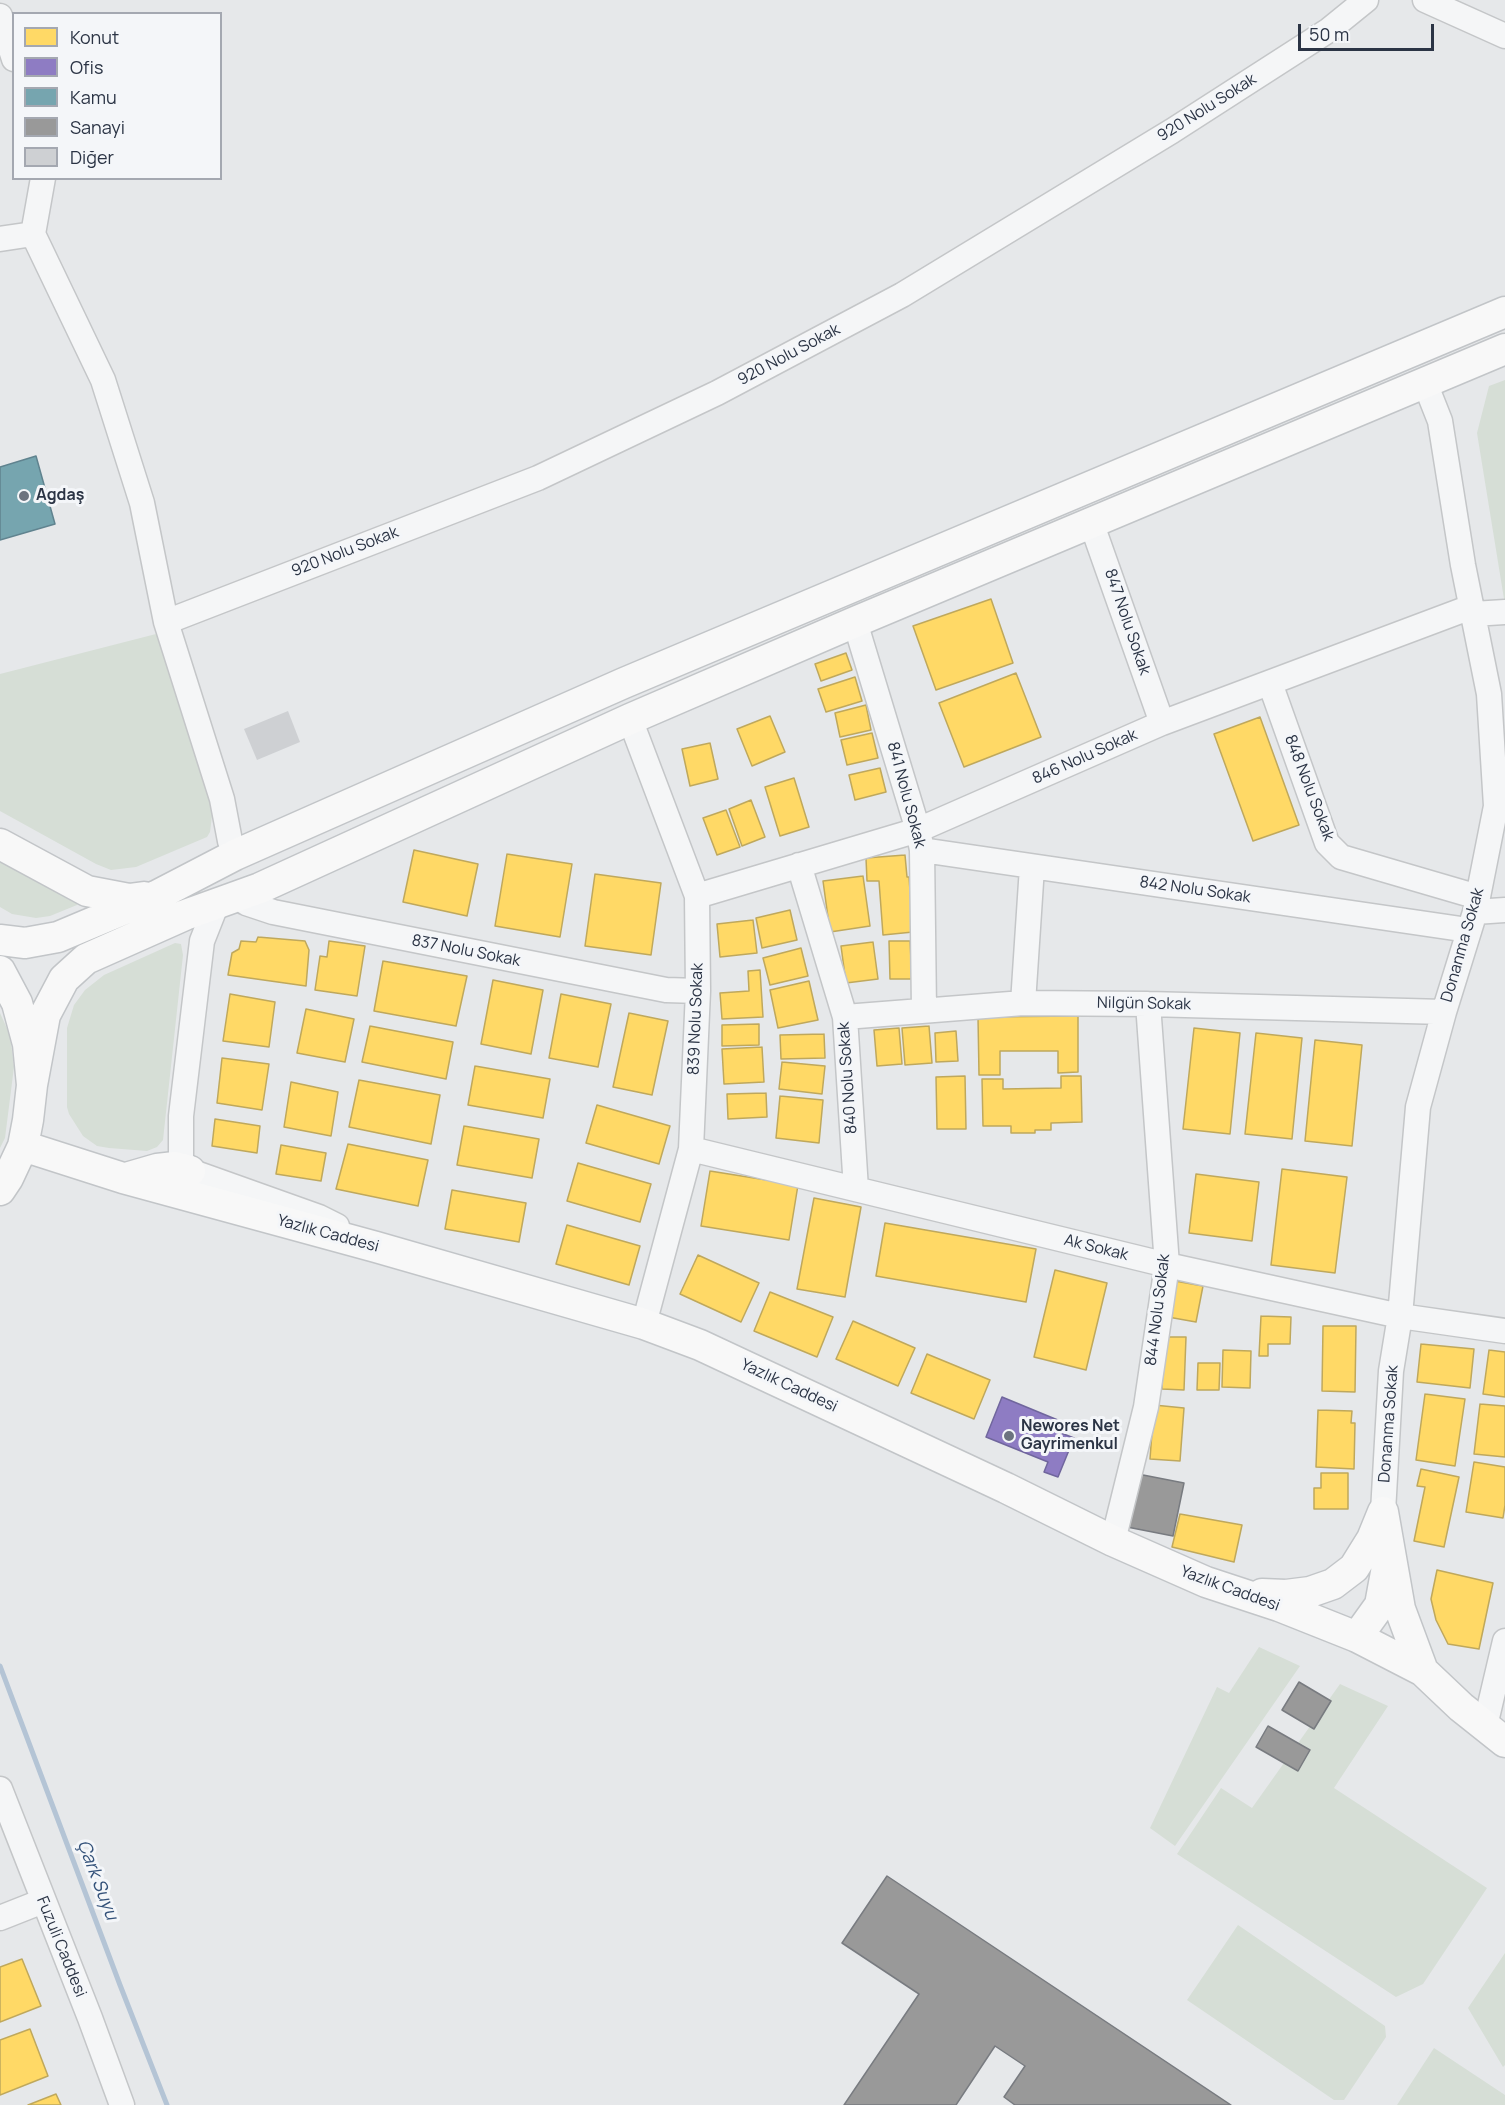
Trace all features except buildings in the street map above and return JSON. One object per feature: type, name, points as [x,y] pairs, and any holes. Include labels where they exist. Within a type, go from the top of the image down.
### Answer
[{"type":"main road","points":[[0,940],[25,943],[58,937],[158,895],[235,855],[624,683],[1505,312]]},
{"type":"main road","points":[[0,1190],[23,1146],[45,1015],[64,979],[86,960],[185,915],[260,888],[630,719],[855,622],[1505,349]]},
{"type":"main road","points":[[0,844],[87,891],[129,899],[158,895]]},
{"type":"main road","points":[[0,971],[17,1003],[28,1044],[32,1086]]},
{"type":"main road","name":"Yazlık Caddesi","points":[[23,1146],[123,1178],[376,1247],[644,1324],[700,1345],[776,1379],[1113,1541],[1206,1582],[1279,1606],[1357,1637],[1423,1671],[1461,1707],[1495,1734]]},
{"type":"main road","points":[[123,1178],[157,1169],[175,1167],[190,1170]]},
{"type":"main road","points":[[1239,1593],[1286,1595],[1310,1592],[1333,1584],[1354,1568],[1372,1539],[1383,1512]]},
{"type":"main road","points":[[1357,1637],[1358,1612],[1380,1545],[1383,1512]]},
{"type":"main road","points":[[1383,1512],[1400,1609],[1423,1671]]},
{"type":"street","name":"920 Nolu Sokak","points":[[166,622],[538,478],[717,393],[902,295],[1172,131],[1329,30],[1366,0]]},
{"type":"street","points":[[1425,0],[1505,36]]},
{"type":"street","points":[[0,16],[12,53]]},
{"type":"street","points":[[43,180],[33,234],[103,381],[142,503],[166,622],[222,799],[235,855]]},
{"type":"street","points":[[0,239],[33,234]]},
{"type":"street","name":"Donanma Sokak","points":[[1383,1512],[1391,1371],[1400,1316],[1418,1107],[1474,913],[1496,806],[1489,693],[1472,611],[1440,421],[1425,383]]},
{"type":"street","name":"847 Nolu Sokak","points":[[1091,522],[1162,723]]},
{"type":"street","name":"846 Nolu Sokak","points":[[697,896],[799,865],[920,840],[1162,723],[1472,611],[1505,612]]},
{"type":"street","name":"841 Nolu Sokak","points":[[855,622],[920,840],[924,1010]]},
{"type":"street","name":"848 Nolu Sokak","points":[[1270,683],[1327,843],[1349,860],[1474,913]]},
{"type":"street","name":"839 Nolu Sokak","points":[[630,719],[697,896],[698,991],[691,1149],[644,1324]]},
{"type":"street","name":"842 Nolu Sokak","points":[[920,840],[1032,867],[1474,913]]},
{"type":"street","name":"840 Nolu Sokak","points":[[799,865],[845,1017],[856,1189]]},
{"type":"street","points":[[1023,1003],[1032,867]]},
{"type":"street","points":[[229,899],[202,941],[181,1116],[181,1160],[190,1170],[319,1217],[376,1247]]},
{"type":"street","name":"837 Nolu Sokak","points":[[229,899],[273,912],[666,990],[698,991]]},
{"type":"street","points":[[1474,913],[1505,910]]},
{"type":"street","name":"Nilgün Sokak","points":[[845,1017],[1023,1003],[1444,1012]]},
{"type":"street","name":"844 Nolu Sokak","points":[[1113,1541],[1146,1407],[1167,1265],[1148,1004]]},
{"type":"street","name":"Ak Sokak","points":[[691,1149],[1167,1265],[1400,1316],[1505,1331]]},
{"type":"street","points":[[1495,1734],[1505,1641]]},
{"type":"street","name":"Fuzuli Caddesi","points":[[0,1789],[122,2105]]},
{"type":"street","points":[[0,1918],[43,1901]]},
{"type":"shaded area","points":[[1505,380],[1505,605],[1477,433],[1489,386]]},
{"type":"shaded area","points":[[156,634],[162,636],[209,793],[212,816],[210,832],[207,837],[136,867],[111,870],[0,811],[0,674]]},
{"type":"shaded area","points":[[0,859],[78,902],[77,905],[50,916],[36,918],[12,914],[0,907]]},
{"type":"shaded area","points":[[175,943],[181,944],[183,955],[163,1140],[157,1147],[147,1151],[97,1146],[83,1136],[67,1107],[67,1028],[74,1005],[85,990],[104,975]]},
{"type":"shaded area","points":[[0,1013],[10,1035],[14,1067],[5,1138],[0,1148]]},
{"type":"shaded area","points":[[1259,1647],[1300,1666],[1175,1846],[1150,1828],[1217,1687],[1229,1693]]},
{"type":"shaded area","points":[[1340,1684],[1388,1706],[1334,1788],[1487,1888],[1423,1984],[1396,1997],[1177,1854],[1221,1788],[1252,1808]]},
{"type":"shaded area","points":[[1238,1925],[1385,2026],[1386,2037],[1344,2100],[1334,2100],[1187,2000]]},
{"type":"shaded area","points":[[1505,1953],[1505,2065],[1503,2067],[1468,2008]]},
{"type":"shaded area","points":[[1434,2048],[1505,2095],[1505,2105],[1397,2105]]},
{"type":"waterway","name":"Çark Suyu","points":[[0,1666],[167,2105]]},
{"type":"place","name":"Agdaş","points":[[24,496]]},
{"type":"place","name":"Newores Net Gayrimenkul","points":[[1009,1436]]}]
